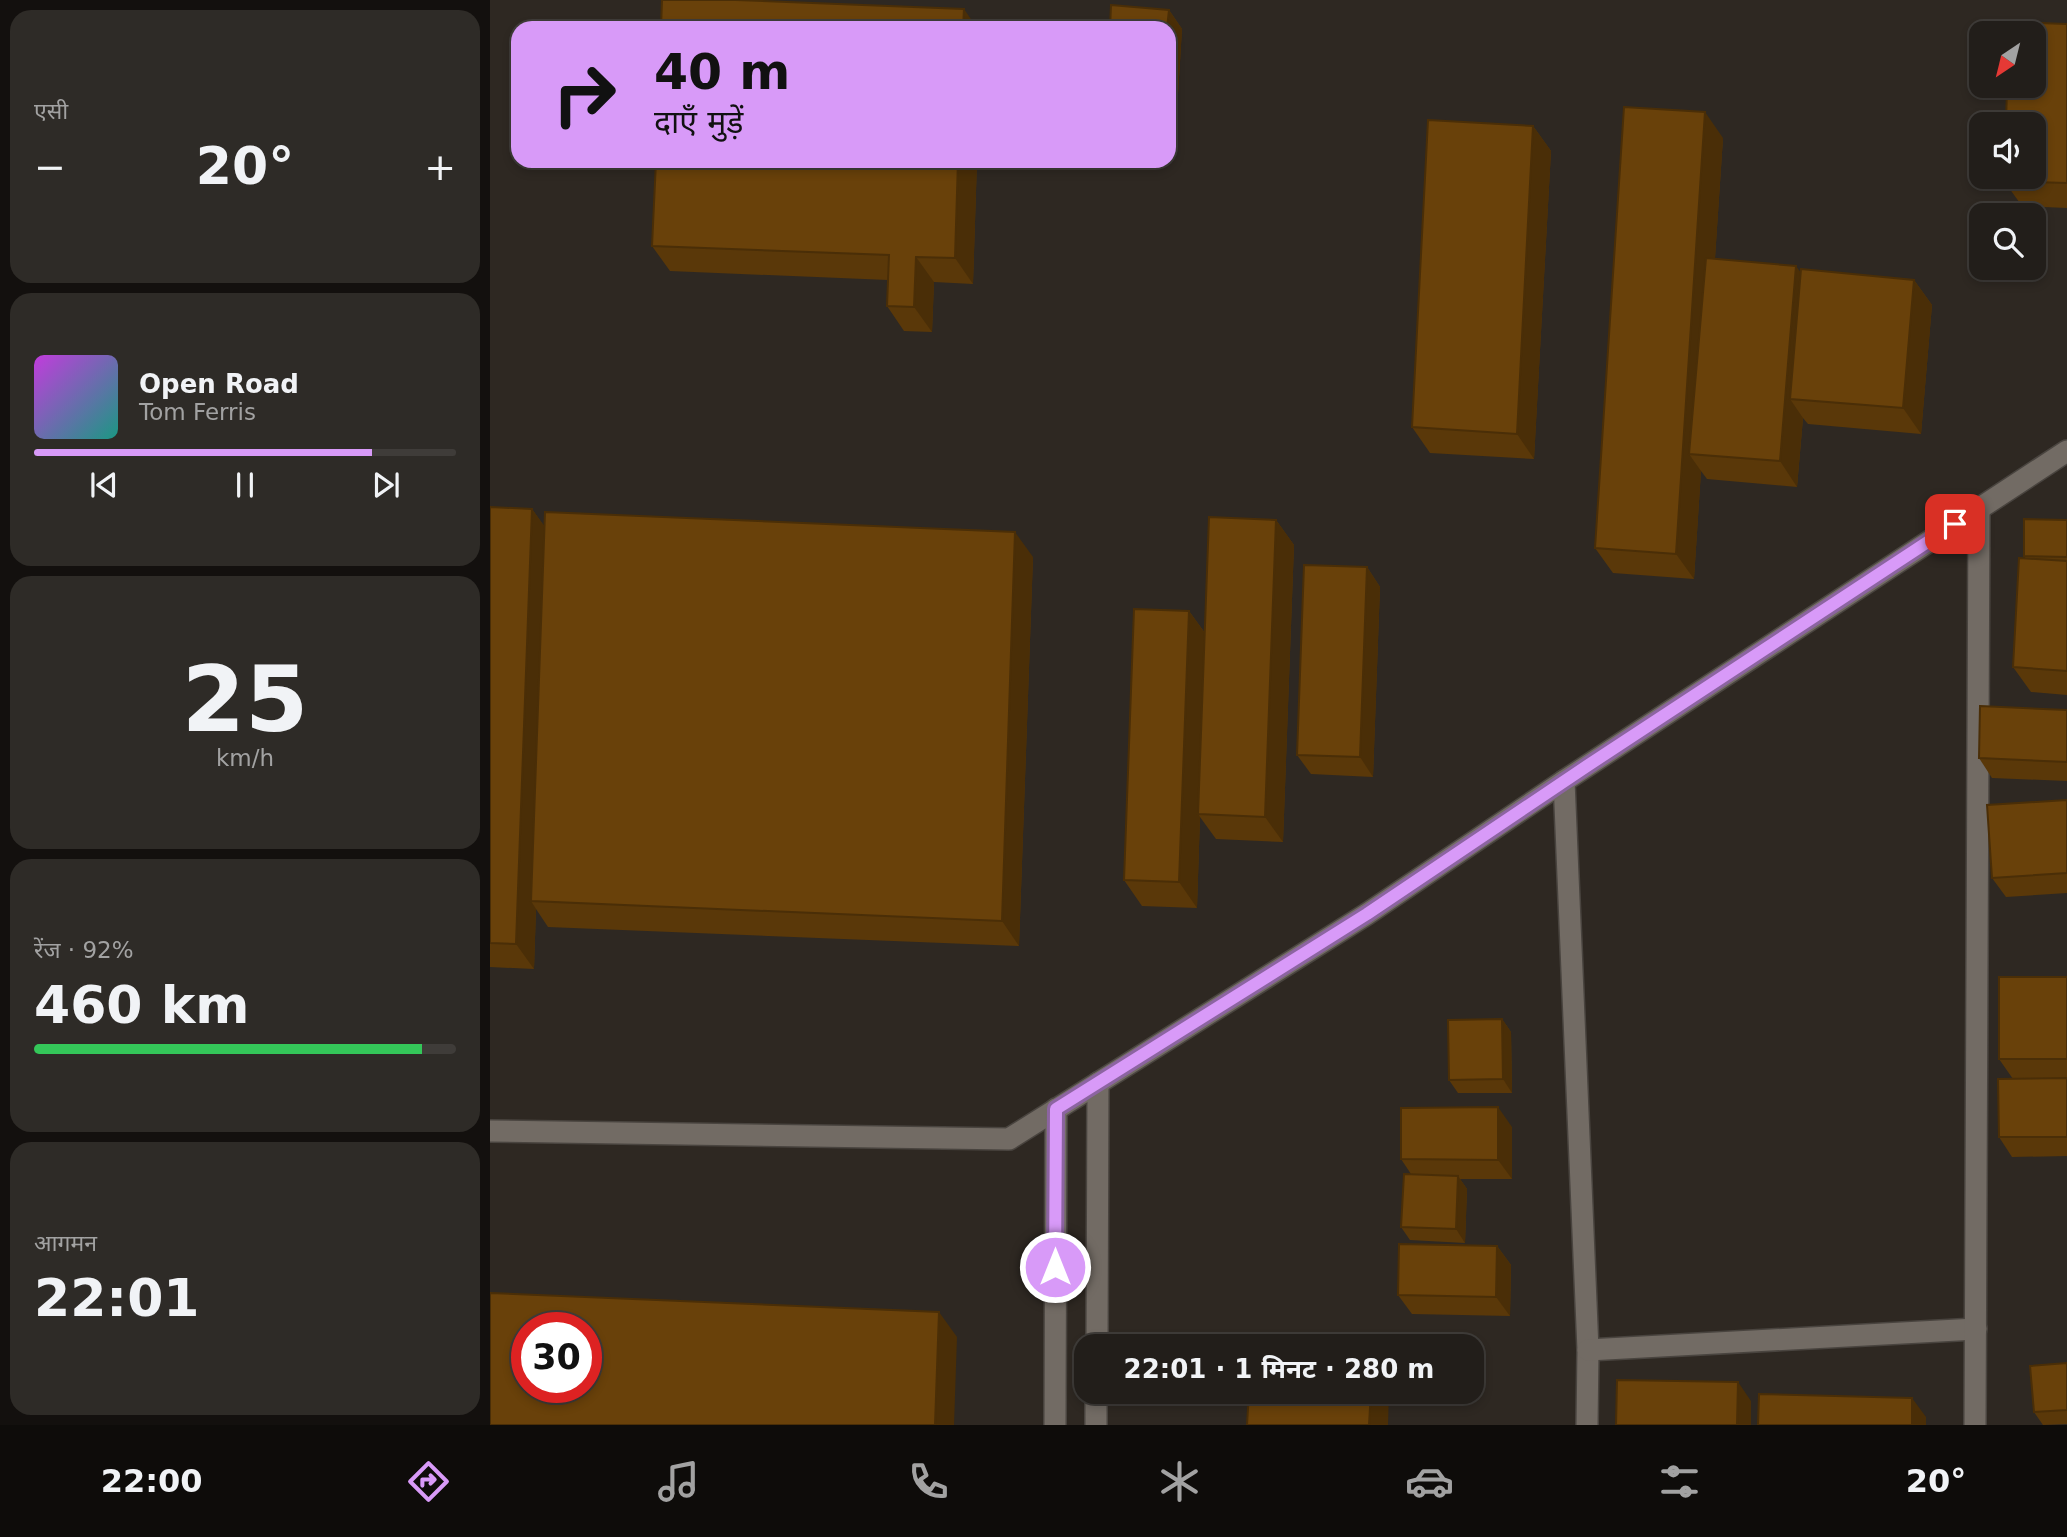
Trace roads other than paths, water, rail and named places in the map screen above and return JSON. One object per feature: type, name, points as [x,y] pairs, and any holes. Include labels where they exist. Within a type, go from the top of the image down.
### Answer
[{"type":"street","points":[[490,1131],[1009,1139],[1367,914],[1564,781],[2067,451]]},
{"type":"street","points":[[1975,1425],[1979,509]]},
{"type":"street","points":[[1564,781],[1588,1350],[1587,1425]]},
{"type":"street","points":[[1097,1334],[1098,1083]]},
{"type":"street","points":[[1055,1425],[1056,1109]]},
{"type":"street","points":[[1588,1350],[1976,1329]]},
{"type":"street","points":[[1096,1404],[1096,1425]]}]
